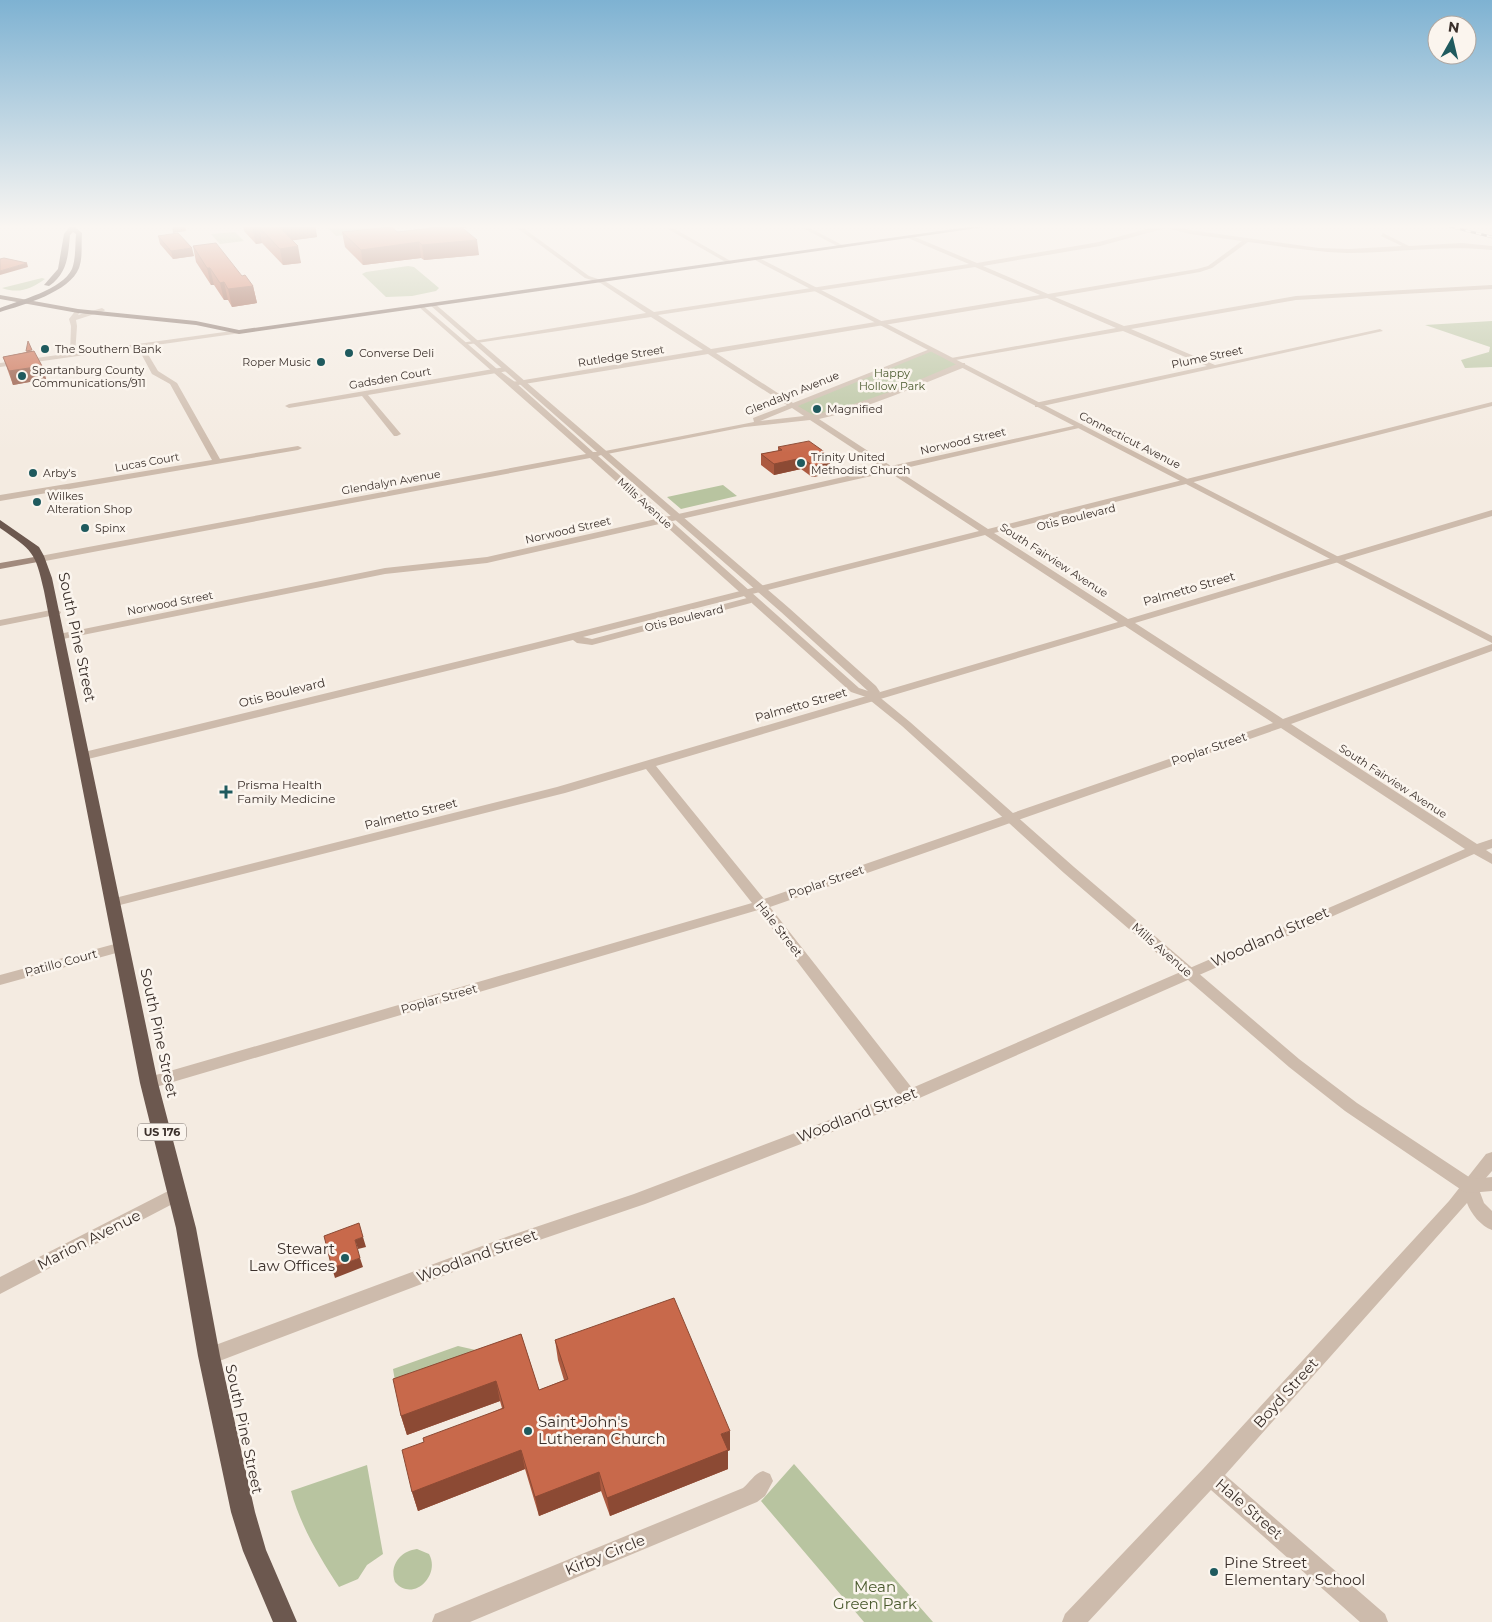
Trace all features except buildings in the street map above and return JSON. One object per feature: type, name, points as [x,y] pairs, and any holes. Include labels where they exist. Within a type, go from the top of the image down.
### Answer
[{"type":"highway","points":[[0,310],[17,301]]},
{"type":"highway","name":"South Pine Street","points":[[0,523],[35,549],[40,559],[56,612],[58,637],[84,756],[112,903],[150,1083],[178,1193],[209,1356],[243,1512],[255,1551],[285,1622]]},
{"type":"main road","points":[[28,301],[78,311],[152,318],[226,328],[239,332],[456,301]]},
{"type":"main road","points":[[40,301],[132,313],[152,318]]},
{"type":"main road","points":[[0,566],[40,559]]},
{"type":"street","name":"South Fairview Avenue","points":[[632,301],[1492,860]]},
{"type":"street","points":[[464,343],[739,301]]},
{"type":"street","name":"Connecticut Avenue","points":[[838,301],[1492,640]]},
{"type":"street","name":"Rutledge Street","points":[[512,384],[1020,301]]},
{"type":"street","points":[[1060,301],[1214,366]]},
{"type":"street","points":[[950,359],[1281,301]]},
{"type":"street","name":"Mills Avenue","points":[[432,304],[769,596],[872,688],[874,692],[872,697]]},
{"type":"street","name":"Mills Avenue","points":[[421,306],[494,371],[512,384],[855,690],[872,697],[1188,973],[1321,1085],[1469,1186]]},
{"type":"street","points":[[72,320],[102,310]]},
{"type":"street","points":[[72,320],[78,311]]},
{"type":"street","points":[[72,320],[74,326],[72,355]]},
{"type":"street","name":"Plume Street","points":[[1038,405],[1380,331]]},
{"type":"street","points":[[0,365],[239,332]]},
{"type":"street","points":[[140,346],[155,372],[173,383],[217,461]]},
{"type":"street","name":"Glendalyn Avenue","points":[[745,425],[932,350]]},
{"type":"street","name":"Glendalyn Avenue","points":[[40,559],[592,456],[745,425],[812,418],[851,409],[962,365]]},
{"type":"street","name":"Gadsden Court","points":[[289,406],[505,369]]},
{"type":"street","points":[[364,394],[397,434]]},
{"type":"street","name":"Otis Boulevard","points":[[84,756],[575,636],[1492,404]]},
{"type":"street","name":"Otis Boulevard","points":[[575,636],[581,642],[592,642],[1492,411]]},
{"type":"street","name":"Norwood Street","points":[[58,637],[384,571],[487,560],[1079,426]]},
{"type":"street","name":"Lucas Court","points":[[0,498],[298,448]]},
{"type":"street","name":"Palmetto Street","points":[[112,903],[561,790],[1492,513]]},
{"type":"street","points":[[0,623],[56,612]]},
{"type":"street","name":"Poplar Street","points":[[150,1083],[761,905],[1281,724],[1492,647]]},
{"type":"street","name":"Hale Street","points":[[648,764],[761,905],[909,1096]]},
{"type":"street","name":"Woodland Street","points":[[209,1356],[506,1244],[639,1199],[909,1096],[1188,973],[1492,843]]},
{"type":"street","name":"Patillo Court","points":[[0,980],[122,947]]},
{"type":"street","name":"Boyd Street","points":[[1073,1622],[1210,1476],[1455,1206],[1492,1159]]},
{"type":"street","points":[[1492,1184],[1469,1186],[1477,1207],[1492,1223]]},
{"type":"street","name":"Marion Avenue","points":[[0,1286],[178,1193]]},
{"type":"street","name":"Hale Street","points":[[1210,1476],[1377,1622]]},
{"type":"street","name":"Kirby Circle","points":[[443,1622],[750,1495],[758,1489],[763,1481]]},
{"type":"green space","points":[[1492,321],[1492,367],[1465,368],[1461,360],[1489,352],[1490,347],[1425,325]]},
{"type":"green space","name":"Happy Hollow Park","points":[[932,350],[962,365],[896,392],[812,418],[792,405]]},
{"type":"green space","points":[[723,485],[737,496],[681,509],[667,497]]},
{"type":"green space","points":[[458,1346],[480,1351],[398,1399],[393,1369]]},
{"type":"green space","name":"Mean Green Park","points":[[794,1464],[933,1622],[864,1622],[761,1501]]},
{"type":"green space","points":[[367,1465],[383,1554],[367,1565],[358,1579],[339,1587],[305,1529],[291,1491]]},
{"type":"green space","points":[[417,1549],[429,1554],[432,1562],[428,1578],[417,1588],[402,1588],[395,1582],[395,1565],[401,1556]]},
{"type":"place","name":"The Southern Bank","points":[[45,349]]},
{"type":"place","name":"Converse Deli","points":[[349,353]]},
{"type":"place","name":"Roper Music","points":[[321,362]]},
{"type":"place","name":"Spartanburg County Communications/911","points":[[22,376]]},
{"type":"place","name":"Magnified","points":[[817,409]]},
{"type":"place","name":"Trinity United Methodist Church","points":[[801,463]]},
{"type":"place","name":"Arby's","points":[[33,473]]},
{"type":"place","name":"Wilkes Alteration Shop","points":[[37,502]]},
{"type":"place","name":"Spinx","points":[[85,528]]},
{"type":"place","name":"Prisma Health Family Medicine","points":[[226,792]]},
{"type":"place","name":"Stewart Law Offices","points":[[345,1258]]},
{"type":"place","name":"Saint John's Lutheran Church","points":[[528,1431]]},
{"type":"place","name":"Pine Street Elementary School","points":[[1214,1572]]}]
